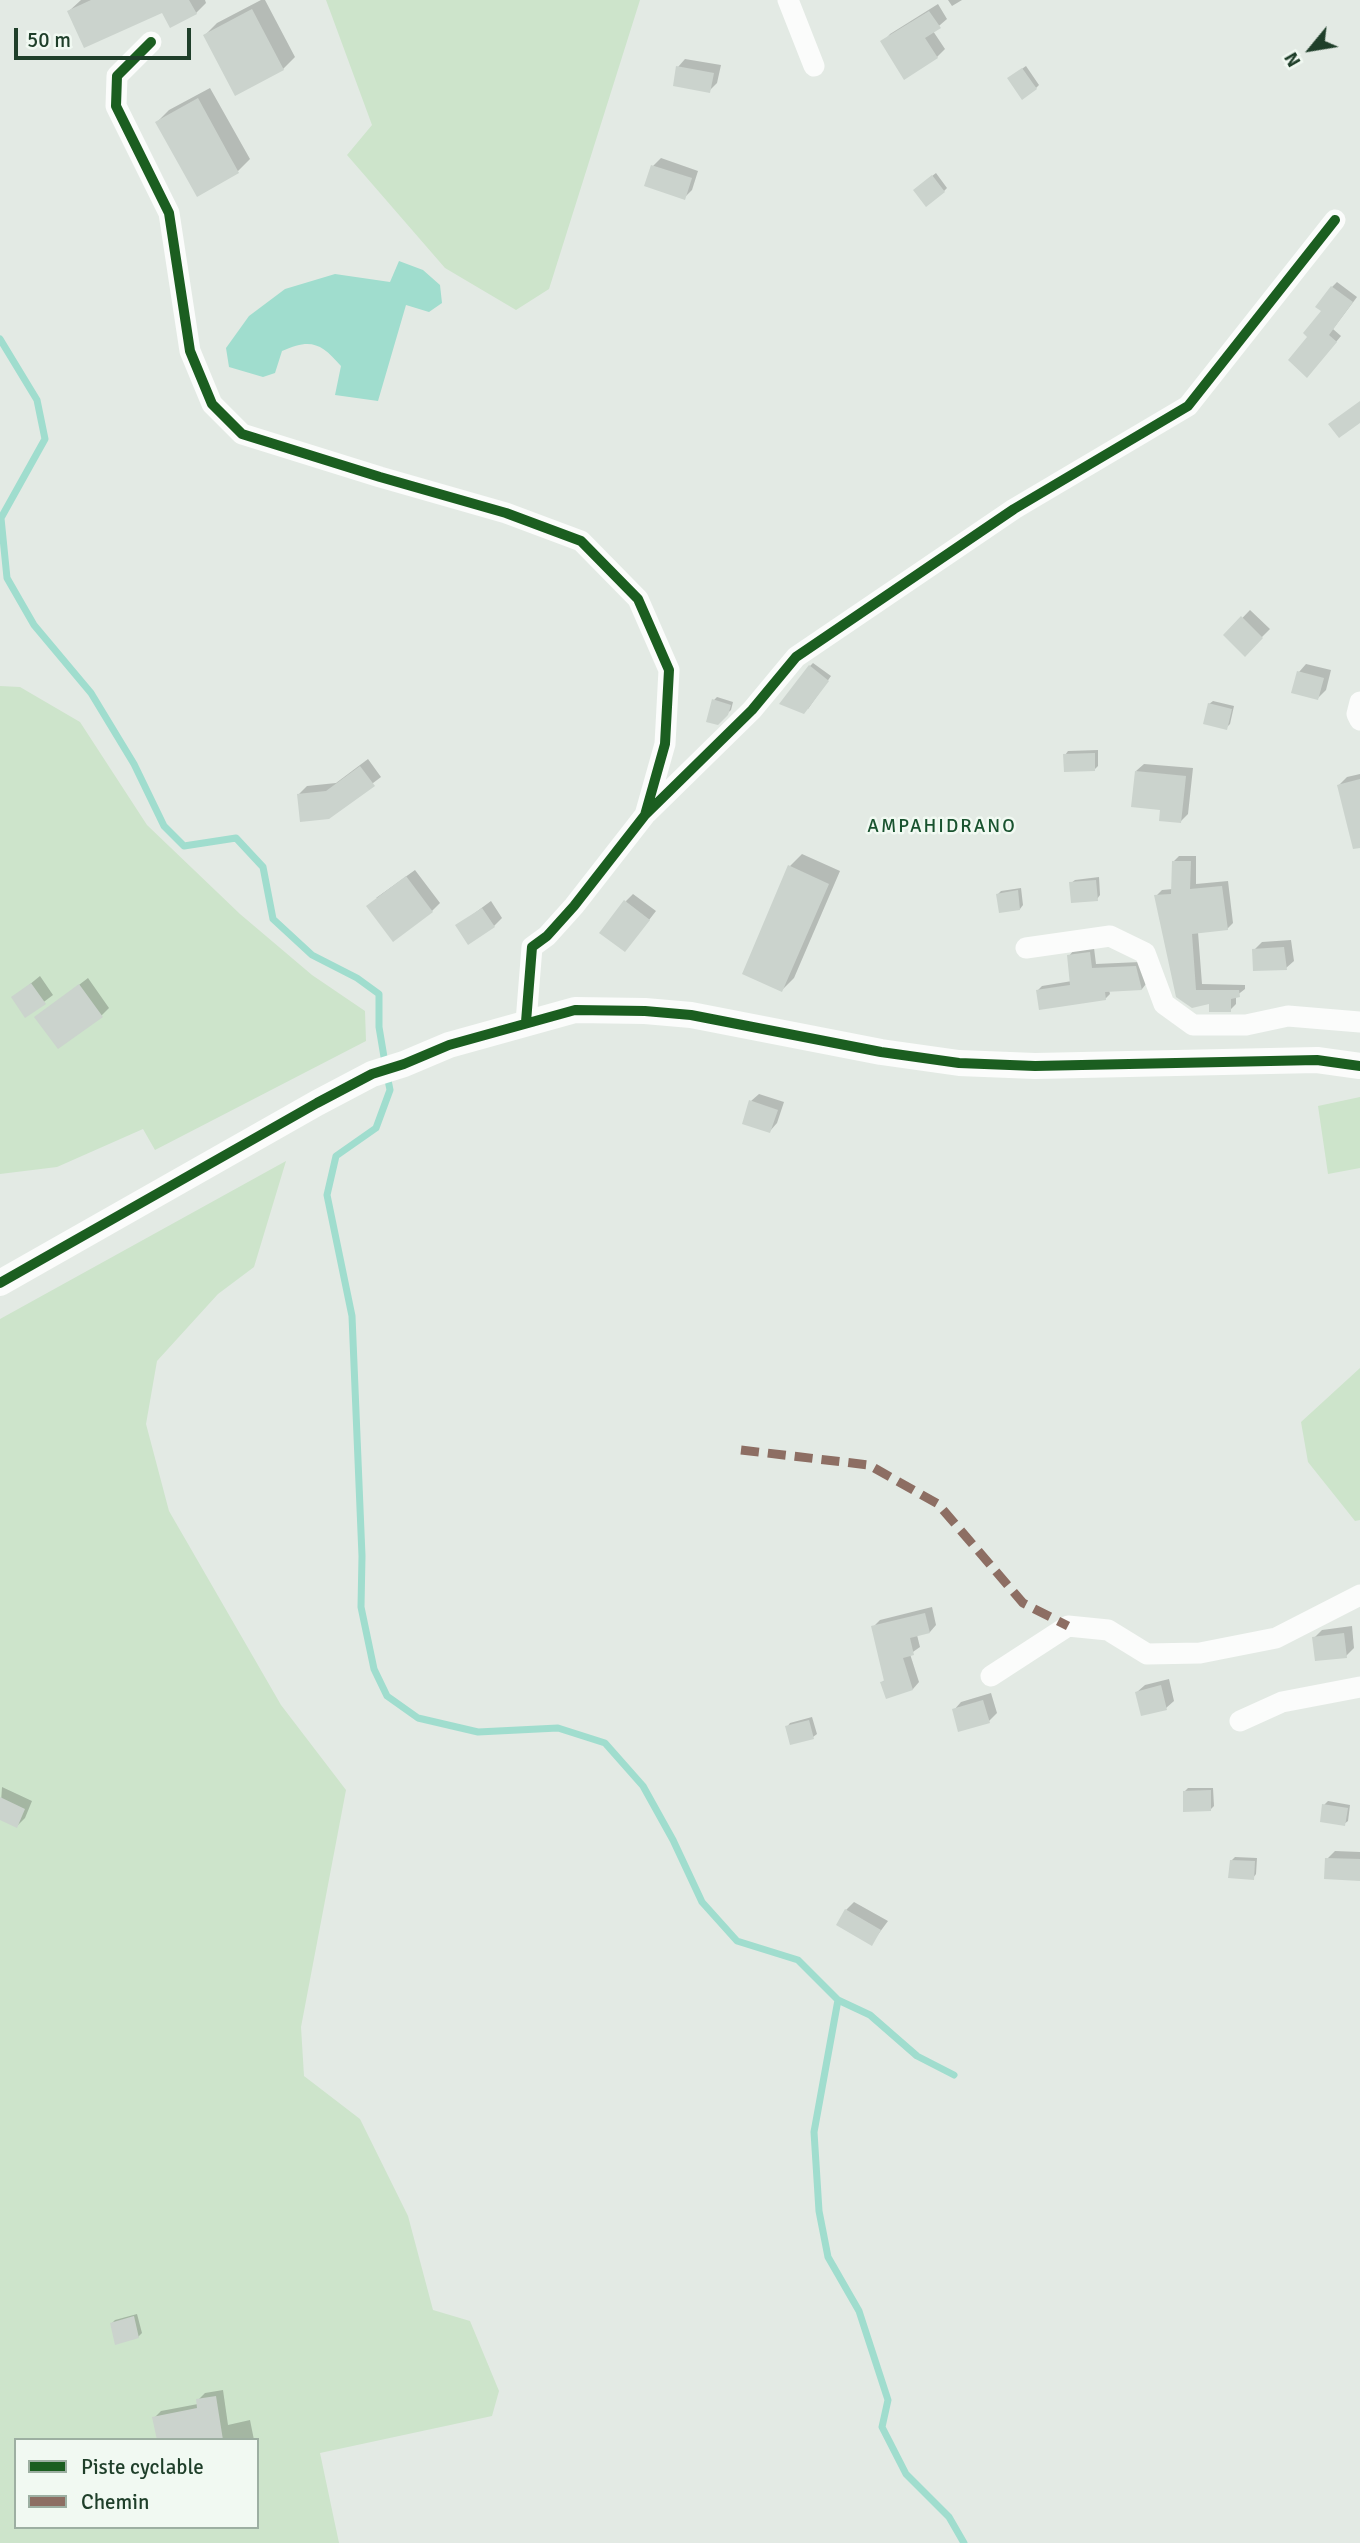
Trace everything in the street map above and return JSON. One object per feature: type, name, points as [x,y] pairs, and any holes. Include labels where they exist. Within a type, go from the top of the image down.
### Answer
[{"type":"street","points":[[788,0],[814,66]]},
{"type":"street","points":[[151,42],[117,76],[116,106],[169,213],[190,351],[212,404],[242,434],[506,513],[581,541],[638,598],[669,670],[665,744],[645,815]]},
{"type":"street","points":[[526,1022],[532,947],[547,936],[565,916],[645,815],[752,710],[796,657],[1014,509],[1188,406],[1335,220]]},
{"type":"street","points":[[1360,702],[1357,713],[1360,720]]},
{"type":"street","points":[[1026,948],[1110,936],[1145,953],[1164,1004],[1193,1025],[1246,1025],[1288,1016],[1360,1022]]},
{"type":"street","points":[[0,1283],[317,1102],[372,1074],[449,1045],[575,1010],[645,1011],[691,1016],[881,1052],[958,1063],[1035,1066],[1317,1060],[1360,1066]]},
{"type":"street","points":[[990,1676],[1068,1626],[1108,1630],[1147,1654],[1200,1653],[1276,1638],[1360,1595]]},
{"type":"street","points":[[1240,1721],[1282,1702],[1360,1687]]},
{"type":"shaded area","points":[[326,0],[640,0],[549,289],[516,310],[445,268],[347,155],[372,125]]},
{"type":"shaded area","points":[[399,261],[423,270],[440,285],[442,303],[429,312],[406,305],[378,401],[335,395],[341,366],[315,345],[301,345],[282,351],[275,373],[263,377],[229,367],[226,348],[249,316],[285,289],[335,274],[390,282]]},
{"type":"shaded area","points":[[0,686],[20,687],[80,722],[147,825],[240,914],[312,975],[365,1011],[366,1041],[155,1150],[143,1129],[57,1167],[0,1174]]},
{"type":"shaded area","points":[[1360,1097],[1360,1168],[1328,1174],[1318,1106]]},
{"type":"shaded area","points":[[286,1161],[254,1267],[218,1294],[157,1361],[146,1424],[169,1511],[281,1705],[346,1790],[301,2027],[304,2076],[360,2119],[408,2216],[433,2310],[470,2321],[499,2391],[492,2416],[320,2453],[339,2543],[0,2543],[0,1319]]},
{"type":"shaded area","points":[[1360,1368],[1360,1520],[1355,1521],[1308,1462],[1301,1422]]},
{"type":"building","points":[[91,0],[189,0],[197,14],[170,28],[162,13],[84,48],[67,11]]},
{"type":"building","points":[[252,9],[284,70],[235,96],[203,35]]},
{"type":"building","points":[[929,11],[941,28],[925,38],[938,58],[904,80],[880,41]]},
{"type":"building","points":[[676,66],[714,73],[710,93],[673,86]]},
{"type":"building","points":[[1022,68],[1037,89],[1022,100],[1007,78]]},
{"type":"building","points":[[198,98],[239,173],[197,197],[155,122]]},
{"type":"building","points":[[651,165],[692,178],[685,200],[644,186]]},
{"type":"building","points":[[932,175],[945,192],[926,207],[913,190]]},
{"type":"building","points":[[1331,286],[1353,302],[1329,335],[1337,342],[1307,378],[1288,360],[1307,337],[1303,333],[1321,311],[1315,307]]},
{"type":"building","points":[[1360,401],[1360,423],[1339,438],[1328,424]]},
{"type":"building","points":[[1241,616],[1263,638],[1245,657],[1223,635]]},
{"type":"building","points":[[809,665],[829,681],[804,714],[779,704]]},
{"type":"building","points":[[1297,671],[1324,678],[1318,700],[1291,693]]},
{"type":"building","points":[[712,699],[731,705],[728,715],[718,725],[706,722]]},
{"type":"building","points":[[1208,703],[1232,709],[1227,730],[1203,724]]},
{"type":"building","points":[[1095,753],[1095,771],[1064,772],[1063,754]]},
{"type":"building","points":[[360,766],[375,786],[329,819],[300,822],[297,794],[326,791]]},
{"type":"building","points":[[1135,771],[1186,776],[1181,823],[1159,821],[1160,810],[1131,807]]},
{"type":"building","points":[[1360,779],[1360,848],[1353,849],[1337,785]]},
{"type":"building","points":[[1172,861],[1191,861],[1190,889],[1222,886],[1228,930],[1192,934],[1196,990],[1239,990],[1240,997],[1231,999],[1231,1012],[1209,1012],[1209,1004],[1192,1008],[1176,997],[1154,895],[1171,894]]},
{"type":"building","points":[[788,865],[829,884],[782,992],[742,974]]},
{"type":"building","points":[[406,876],[433,912],[393,942],[366,906]]},
{"type":"building","points":[[1096,880],[1098,901],[1071,903],[1069,882]]},
{"type":"building","points":[[1018,890],[1020,910],[999,913],[996,894]]},
{"type":"building","points":[[624,900],[650,920],[625,952],[599,933]]},
{"type":"building","points":[[482,908],[495,927],[468,945],[455,925]]},
{"type":"building","points":[[1284,947],[1287,970],[1253,971],[1252,949]]},
{"type":"building","points":[[1090,952],[1092,968],[1136,966],[1142,990],[1105,992],[1106,1000],[1039,1010],[1036,990],[1070,985],[1067,955]]},
{"type":"building","points":[[31,983],[46,1004],[25,1018],[11,997]]},
{"type":"building","points":[[79,984],[103,1017],[58,1049],[34,1017]]},
{"type":"building","points":[[749,1100],[778,1110],[770,1133],[742,1124]]},
{"type":"building","points":[[925,1613],[930,1633],[910,1638],[914,1655],[903,1658],[913,1690],[886,1699],[880,1682],[884,1681],[871,1626]]},
{"type":"building","points":[[1344,1633],[1347,1658],[1315,1661],[1312,1637]]},
{"type":"building","points":[[1161,1685],[1167,1710],[1141,1716],[1135,1692]]},
{"type":"building","points":[[983,1700],[990,1723],[958,1732],[952,1709]]},
{"type":"building","points":[[809,1720],[814,1739],[790,1745],[785,1726]]},
{"type":"building","points":[[1211,1790],[1211,1811],[1183,1812],[1183,1791]]},
{"type":"building","points":[[0,1797],[25,1809],[17,1828],[0,1820]]},
{"type":"building","points":[[1322,1804],[1348,1808],[1345,1826],[1320,1822]]},
{"type":"building","points":[[1325,1858],[1360,1859],[1360,1881],[1324,1879]]},
{"type":"building","points":[[1230,1860],[1255,1861],[1254,1880],[1228,1878]]},
{"type":"building","points":[[845,1909],[881,1930],[872,1946],[836,1925]]},
{"type":"building","points":[[134,2316],[139,2338],[115,2345],[110,2323]]},
{"type":"building","points":[[216,2396],[223,2438],[157,2438],[152,2417],[197,2408],[196,2399]]},
{"type":"waterway","points":[[0,339],[37,400],[45,439],[1,518],[7,578],[34,625],[91,693],[134,764],[164,826],[184,846],[236,838],[263,867],[273,919],[312,955],[357,978],[379,994],[379,1027],[385,1063]]},
{"type":"waterway","points":[[387,1075],[390,1090],[376,1128],[336,1156],[327,1195],[352,1316],[362,1556],[361,1607],[374,1669],[387,1696],[418,1718],[478,1732],[558,1728],[605,1743],[643,1786],[673,1840],[702,1902],[737,1941],[798,1960],[838,2000],[870,2015],[917,2056],[954,2075]]},
{"type":"waterway","points":[[838,2000],[814,2132],[819,2211],[828,2257],[859,2311],[888,2400],[882,2427],[906,2474],[949,2517],[964,2543]]},
{"type":"marked path","points":[[741,1450],[869,1465],[938,1504],[1023,1603],[1068,1626]]},
{"type":"cycle path","points":[[151,42],[117,76],[116,106],[169,213],[190,351],[212,404],[242,434],[506,513],[581,541],[638,599],[669,670],[665,744],[645,815],[574,906],[547,936],[532,947],[526,1022]]},
{"type":"cycle path","points":[[645,815],[752,710],[796,657],[1014,509],[1188,406],[1335,220]]},
{"type":"cycle path","points":[[0,1283],[372,1074],[449,1045],[575,1010],[691,1015],[881,1052],[959,1063],[1035,1066],[1317,1060],[1360,1066]]},
{"type":"district","name":"AMPAHIDRANO","points":[[942,827]]}]
